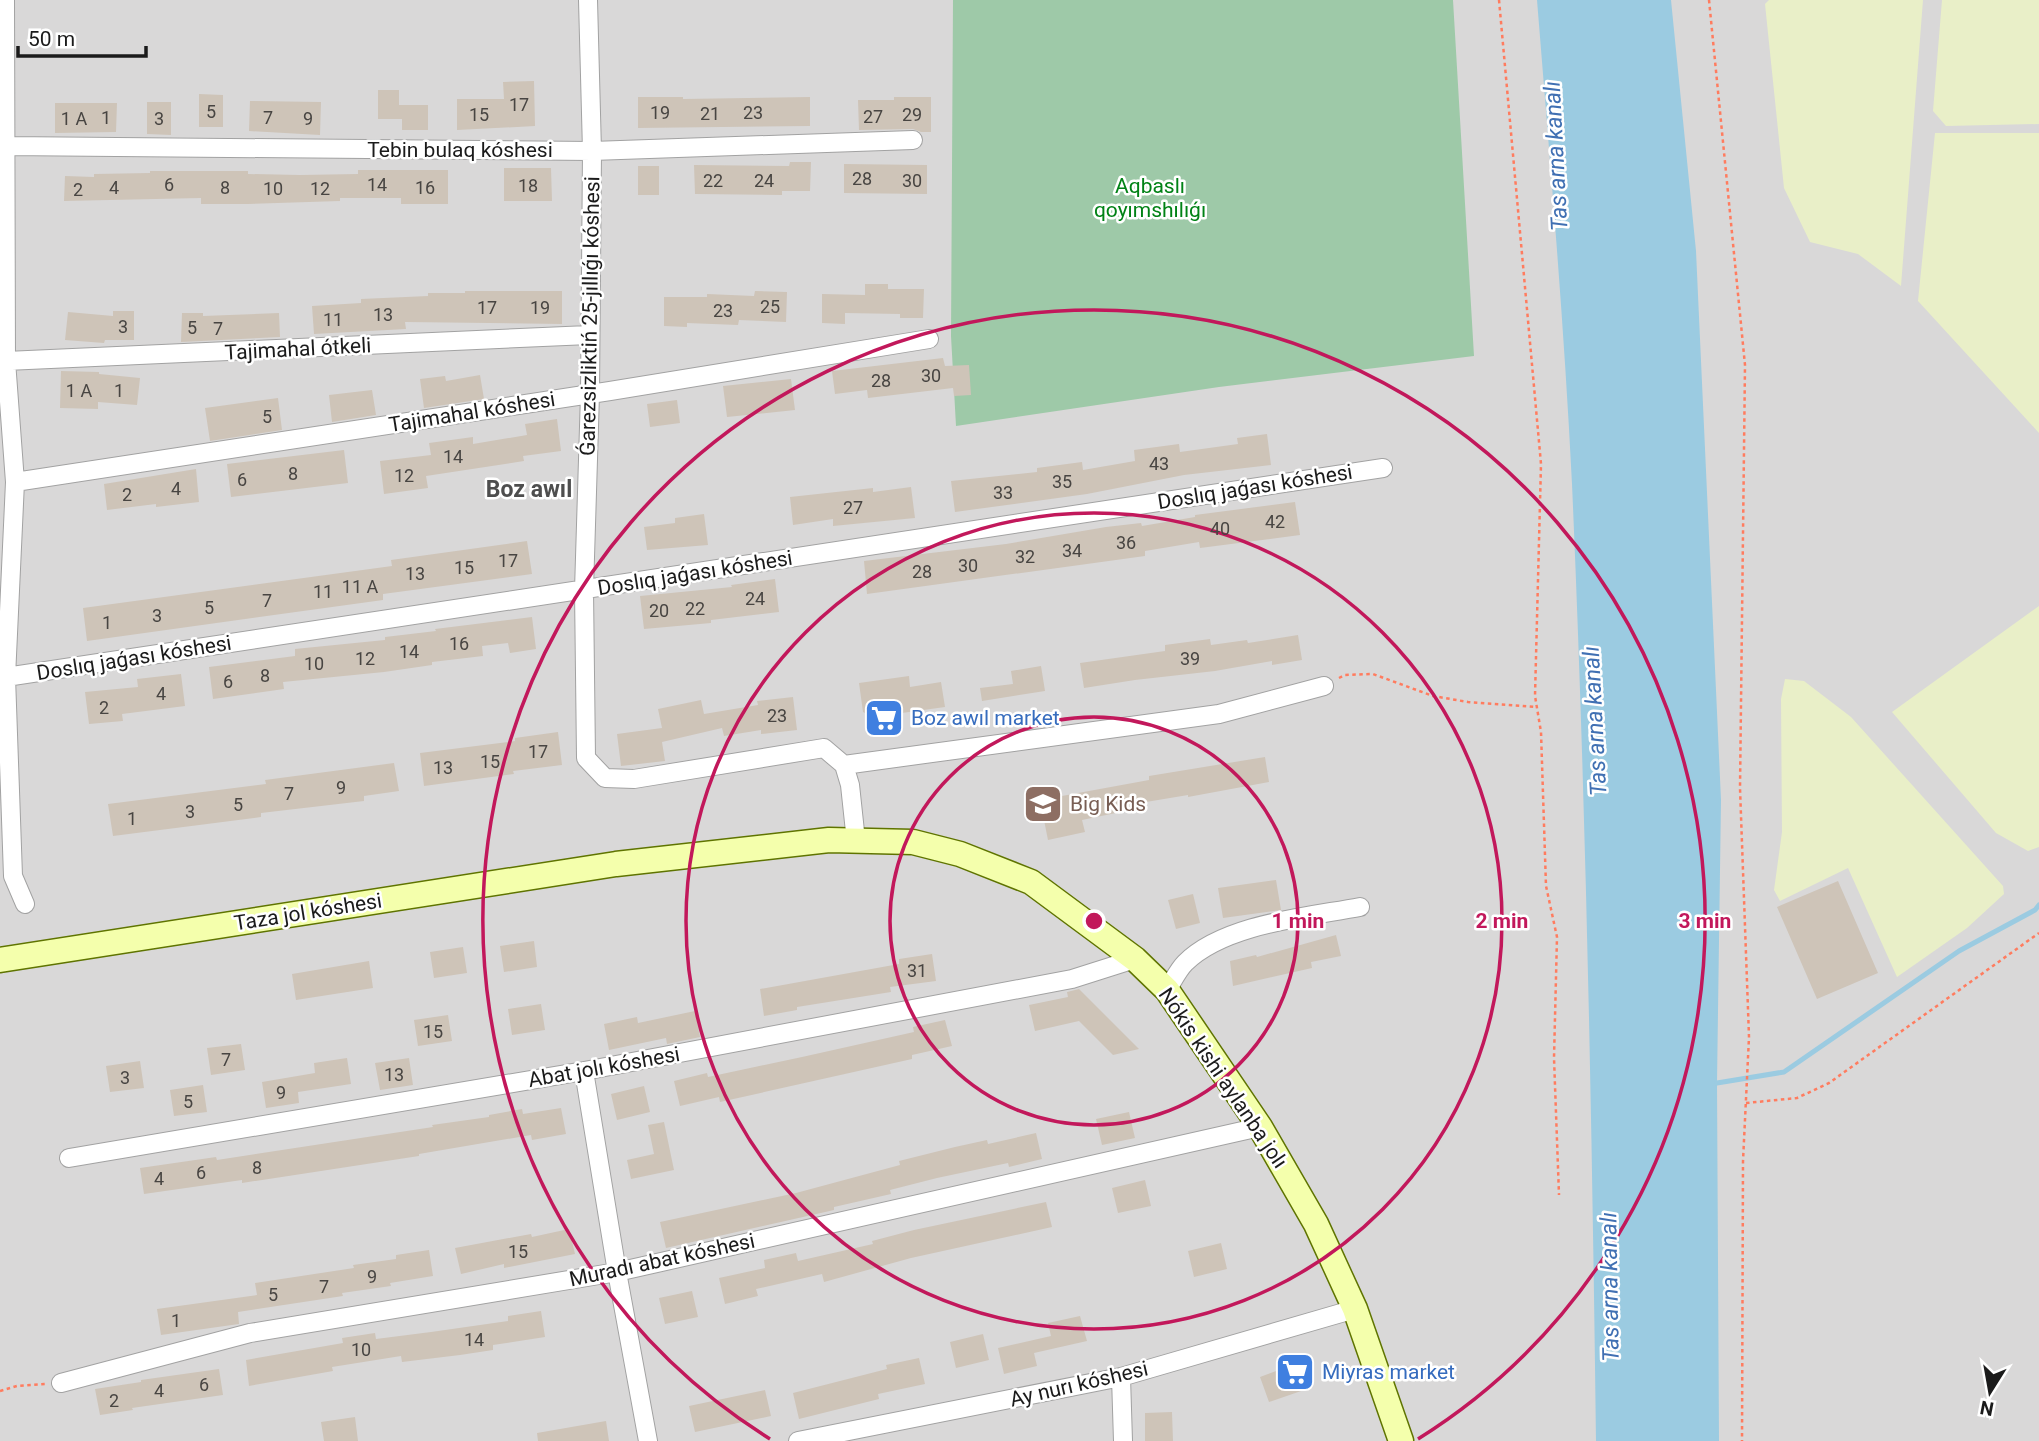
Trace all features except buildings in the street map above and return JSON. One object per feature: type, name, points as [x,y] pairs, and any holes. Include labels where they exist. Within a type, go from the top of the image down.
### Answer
[{"type":"main road","name":"Nókis kishi aylanba jolı","points":[[616,864],[829,840],[913,842],[960,854],[1031,882],[1135,959],[1167,990],[1260,1127],[1316,1224],[1355,1309],[1401,1441]]},
{"type":"main road","name":"Taza jol kóshesi","points":[[0,960],[616,864]]},
{"type":"street","points":[[5,0],[6,361],[15,482],[6,677],[13,876],[25,904]]},
{"type":"street","name":"Ǵarezsizliktiń 25-jıllıǵı kóshesi","points":[[588,0],[592,151],[590,394],[584,590],[586,758],[606,778],[634,779],[824,748],[844,765]]},
{"type":"street","name":"Tebin bulaq kóshesi","points":[[6,146],[592,151],[913,140]]},
{"type":"street","name":"Tajimahal ótkeli","points":[[6,361],[589,335]]},
{"type":"street","name":"Tajimahal kóshesi","points":[[15,482],[929,339]]},
{"type":"street","name":"Doslıq jaǵası kóshesi","points":[[6,677],[1383,468]]},
{"type":"street","points":[[856,841],[850,785],[844,765],[1219,714],[1324,686]]},
{"type":"street","points":[[1167,990],[1183,964],[1203,948],[1235,932],[1360,907]]},
{"type":"street","name":"Abat jolı kóshesi","points":[[69,1158],[584,1071],[1072,979],[1135,959]]},
{"type":"street","points":[[584,1071],[648,1441]]},
{"type":"street","name":"Muradı abat kóshesi","points":[[61,1383],[250,1333],[617,1272],[1260,1127]]},
{"type":"street","name":"Ay nurı kóshesi","points":[[798,1441],[853,1436],[1121,1377],[1355,1309]]},
{"type":"street","points":[[1121,1377],[1123,1441]]},
{"type":"path","points":[[1499,0],[1541,464],[1535,696],[1541,732],[1546,886],[1557,937],[1554,1058],[1559,1195]]},
{"type":"path","points":[[1709,0],[1745,365],[1740,788],[1749,1037],[1743,1161],[1742,1441]]},
{"type":"path","points":[[1324,686],[1345,675],[1373,674],[1433,696],[1468,702],[1537,706]]},
{"type":"path","points":[[1746,1103],[1797,1098],[1829,1083],[2039,933]]},
{"type":"path","points":[[0,1391],[61,1383]]},
{"type":"shaded area","points":[[0,0],[2039,0],[2039,1441],[0,1441]]},
{"type":"green space","name":"Aqbaslı qoyımshılıǵı","points":[[953,0],[1453,0],[1474,356],[1219,387],[956,426],[951,336]]},
{"type":"green space","points":[[1769,0],[1923,0],[1901,286],[1858,254],[1810,242],[1784,188],[1765,4]]},
{"type":"green space","points":[[1942,0],[2039,0],[2039,124],[1946,126],[1933,111]]},
{"type":"green space","points":[[1935,133],[2039,133],[2039,433],[1918,301]]},
{"type":"green space","points":[[2039,606],[2039,847],[2028,851],[1996,833],[1892,712]]},
{"type":"green space","points":[[1785,679],[1804,681],[1851,717],[2003,886],[2004,894],[1967,928],[1897,977],[1848,868],[1780,901],[1774,890],[1782,832],[1781,699]]},
{"type":"water","name":"Tas arna kanalı","points":[[1537,0],[1671,0],[1696,251],[1721,800],[1717,1083],[1719,1441],[1596,1441],[1588,962],[1572,484]]},
{"type":"waterway","points":[[1717,1083],[1784,1072],[1959,951],[2035,910],[2039,905]]},
{"type":"place","name":"Boz awıl market","points":[[884,718]]},
{"type":"place","name":"Big Kids","points":[[1043,804]]},
{"type":"place","name":"Miyras market","points":[[1295,1372]]},
{"type":"district","name":"Boz awıl","points":[[529,489]]}]
